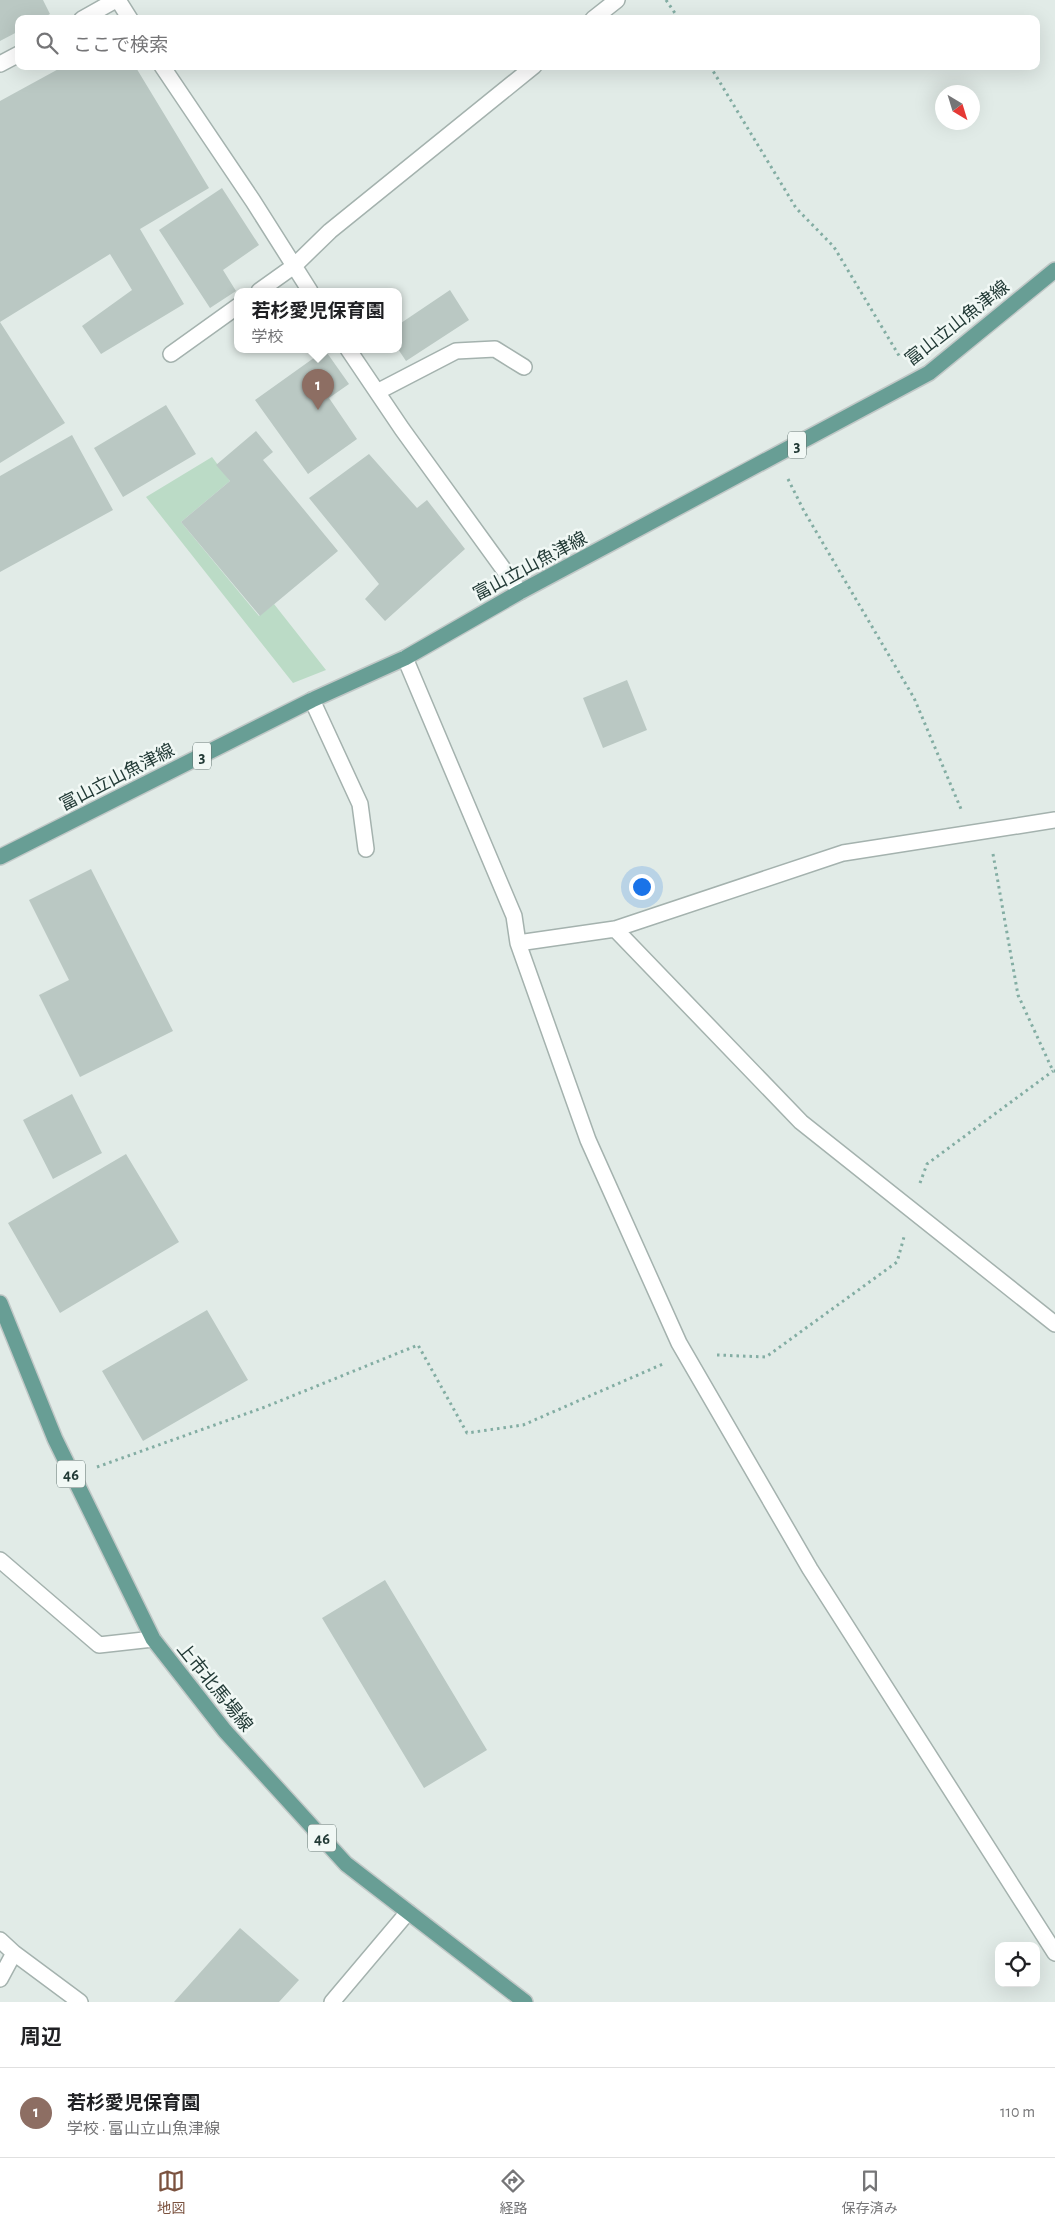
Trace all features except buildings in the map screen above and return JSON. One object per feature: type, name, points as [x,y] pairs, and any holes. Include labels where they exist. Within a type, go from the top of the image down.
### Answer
[{"type":"main road","name":"富山立山魚津線","points":[[0,857],[312,700],[405,658],[520,592],[929,373],[1055,270]]},
{"type":"main road","name":"上市北馬場線","points":[[0,1303],[72,1476],[153,1640],[225,1731],[346,1864],[525,2002]]},
{"type":"street","points":[[89,15],[117,0],[127,15]]},
{"type":"street","points":[[598,15],[616,0]]},
{"type":"street","points":[[0,64],[15,56]]},
{"type":"street","points":[[165,70],[254,201],[308,288]]},
{"type":"street","points":[[263,288],[294,266],[330,231],[529,70]]},
{"type":"street","points":[[171,354],[234,309]]},
{"type":"street","points":[[377,392],[456,351],[495,349],[524,367]]},
{"type":"street","points":[[351,353],[520,592]]},
{"type":"street","points":[[405,658],[514,916],[518,943],[588,1140],[686,1354],[810,1569],[1055,1953]]},
{"type":"street","points":[[312,700],[360,804],[366,849]]},
{"type":"street","points":[[518,943],[615,929],[843,853],[1055,820]]},
{"type":"street","points":[[615,929],[801,1122],[1055,1324]]},
{"type":"street","points":[[0,1560],[99,1645],[153,1640]]},
{"type":"street","points":[[332,2002],[408,1912]]},
{"type":"street","points":[[0,1940],[14,1953],[80,2002]]},
{"type":"street","points":[[0,1979],[14,1953]]},
{"type":"path","points":[[666,0],[676,15]]},
{"type":"path","points":[[712,70],[796,208],[834,247],[914,381]]},
{"type":"path","points":[[776,456],[804,511],[914,698],[971,833]]},
{"type":"path","points":[[72,1476],[265,1407],[418,1345],[467,1433],[523,1426],[686,1354],[766,1357],[897,1262],[911,1209],[927,1164],[1054,1071],[1018,995],[989,830]]},
{"type":"green space","points":[[212,457],[230,481],[181,522],[259,616],[274,604],[326,670],[293,683],[146,497]]},
{"type":"place","name":"若杉愛児保育園","points":[[318,410]]}]
